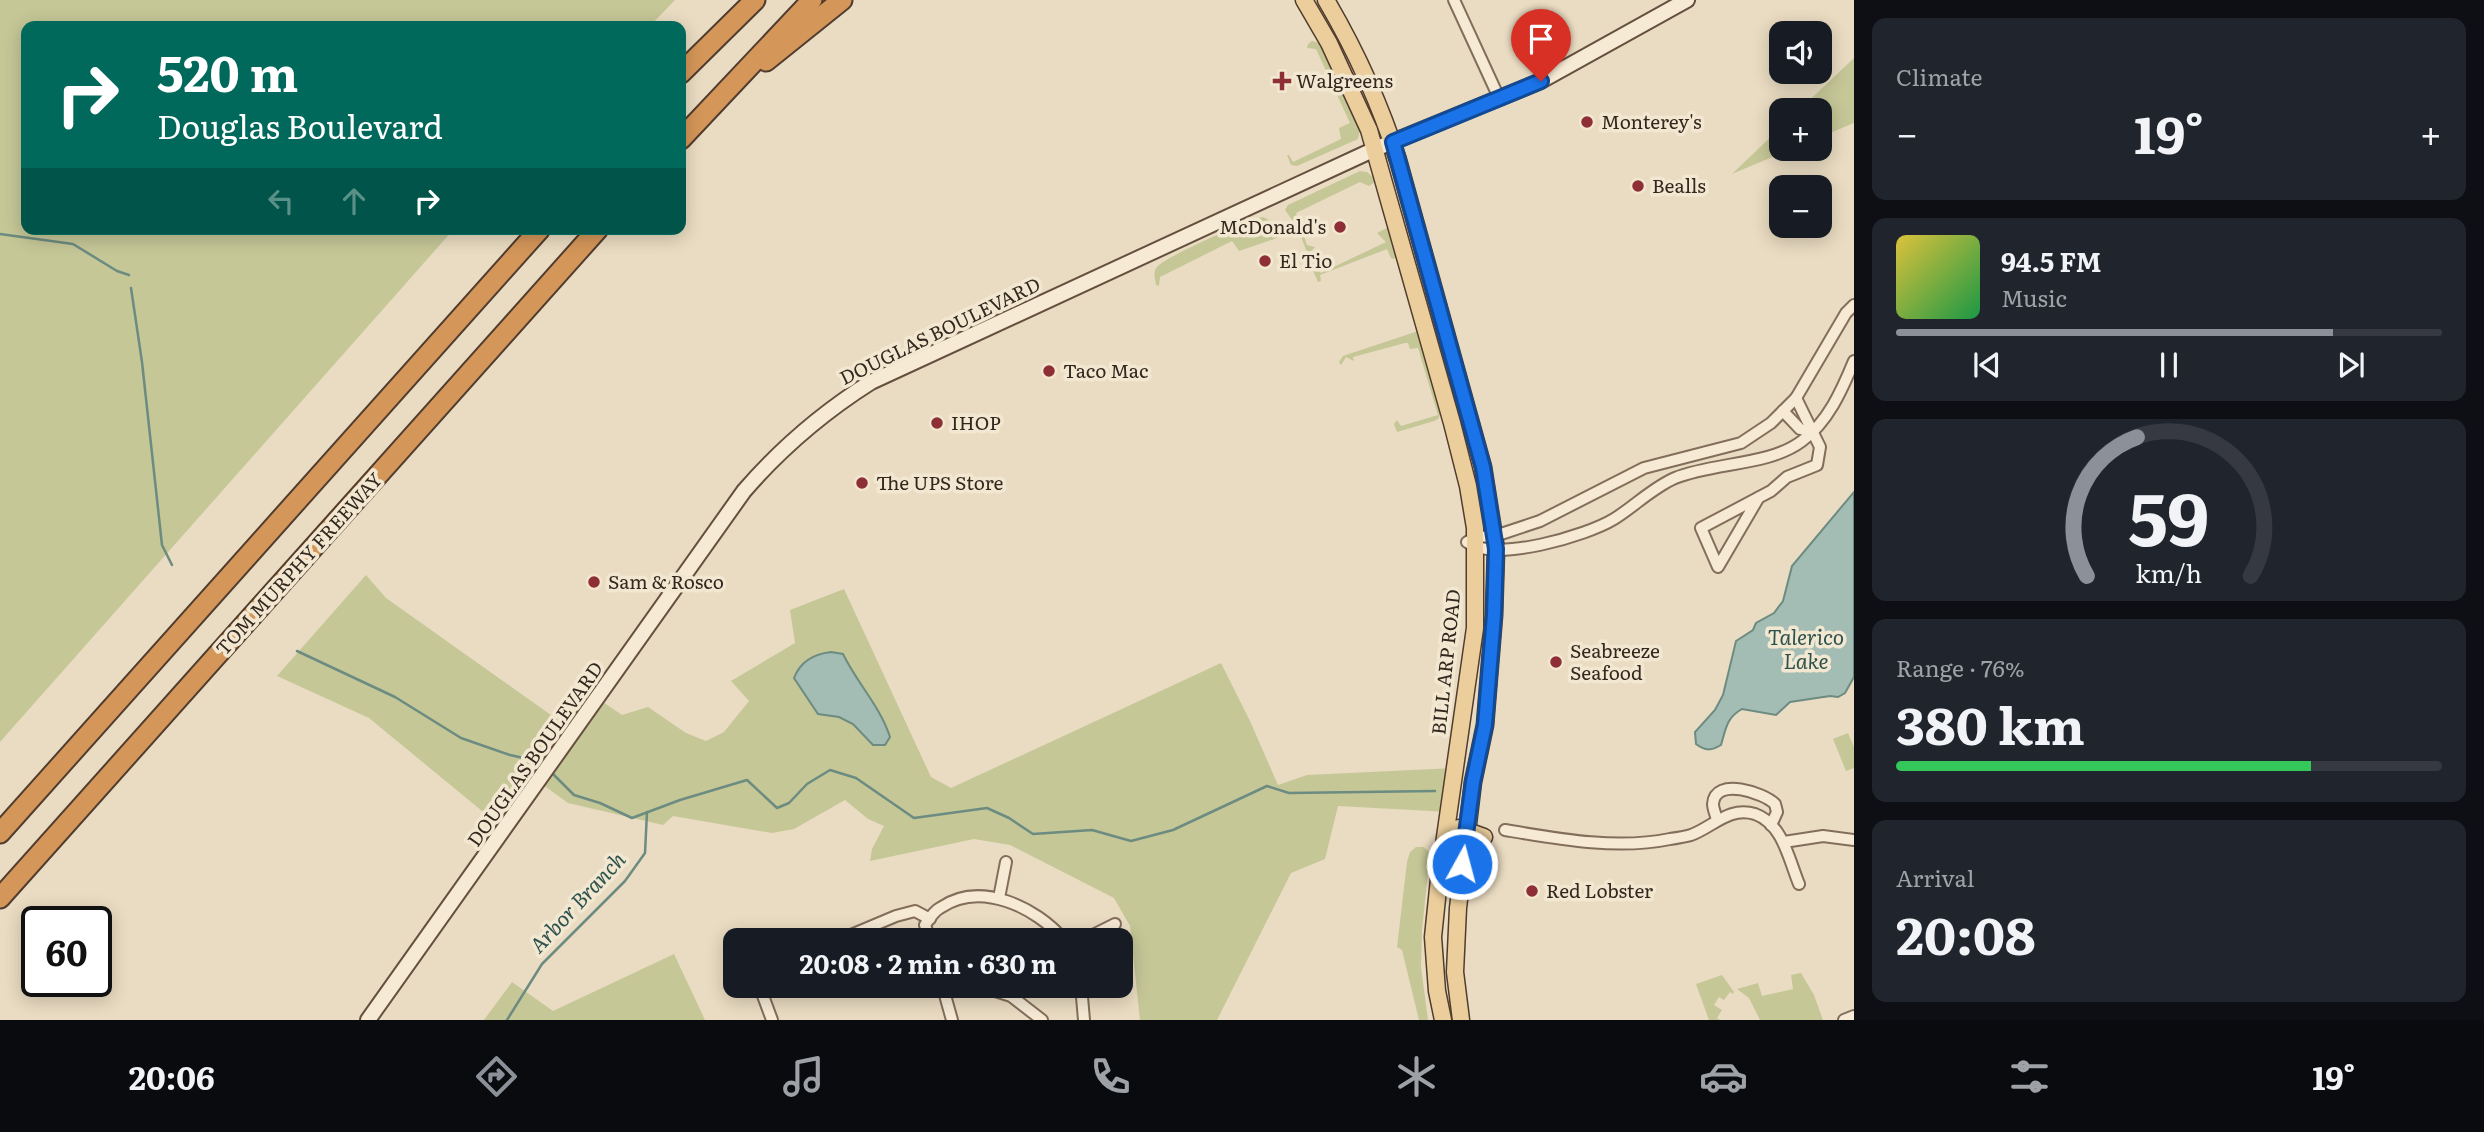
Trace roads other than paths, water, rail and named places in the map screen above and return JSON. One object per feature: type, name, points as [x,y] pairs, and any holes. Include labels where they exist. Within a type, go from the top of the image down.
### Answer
[{"type":"highway","points":[[686,58],[737,0]]},
{"type":"highway","points":[[686,68],[755,0]]},
{"type":"highway","points":[[686,134],[812,0]]},
{"type":"highway","points":[[716,101],[842,0]]},
{"type":"highway","points":[[0,833],[535,235]]},
{"type":"highway","name":"TOM MURPHY FREEWAY","points":[[0,898],[593,235]]},
{"type":"main road","name":"BILL ARP ROAD","points":[[1304,0],[1348,82],[1375,149],[1452,423],[1468,486],[1476,543],[1475,628],[1433,937],[1437,991],[1443,1020]]},
{"type":"main road","points":[[1326,0],[1354,51],[1393,142],[1483,467],[1495,542],[1494,615],[1485,725],[1473,782],[1458,908],[1454,972],[1461,1020]]},
{"type":"main road","name":"DOUGLAS BOULEVARD","points":[[368,1020],[744,491],[806,427],[836,404],[871,383],[1375,149],[1500,100],[1551,76],[1687,0]]},
{"type":"main road","points":[[1453,782],[1457,800],[1457,827],[1484,836]]},
{"type":"street","points":[[1454,0],[1500,100]]},
{"type":"street","points":[[1495,542],[1644,468],[1741,443],[1771,423],[1796,398],[1846,313],[1854,305]]},
{"type":"street","points":[[1476,543],[1545,544],[1589,533],[1616,518],[1647,493],[1676,477],[1774,454],[1799,443],[1813,432],[1832,407],[1854,362]]},
{"type":"street","points":[[1759,498],[1718,567],[1701,528],[1771,491],[1787,477],[1817,465],[1820,447],[1796,398]]},
{"type":"street","points":[[1783,411],[1800,429],[1813,432]]},
{"type":"street","points":[[1717,820],[1713,805],[1717,795],[1728,789],[1741,789],[1753,791],[1775,804],[1777,812],[1771,825]]},
{"type":"street","points":[[1505,830],[1598,842],[1657,842],[1689,836],[1717,820],[1743,812],[1759,816],[1771,825],[1784,842],[1799,884]]},
{"type":"street","points":[[1784,842],[1823,836],[1854,840]]},
{"type":"street","points":[[999,898],[1006,862]]},
{"type":"street","points":[[926,928],[925,925],[939,908],[964,898],[999,898],[1032,912],[1050,928]]},
{"type":"street","points":[[868,928],[915,911],[930,919]]},
{"type":"street","points":[[1107,928],[1115,924]]},
{"type":"street","points":[[764,998],[772,1020]]},
{"type":"street","points":[[946,998],[952,1020]]},
{"type":"street","points":[[1014,998],[1042,1020]]},
{"type":"street","points":[[1081,998],[1084,1020]]},
{"type":"street","points":[[1844,1020],[1854,1016]]},
{"type":"water","name":"Talerico Lake","points":[[1854,492],[1854,677],[1845,693],[1838,697],[1790,702],[1776,715],[1742,709],[1730,720],[1721,745],[1708,749],[1699,746],[1696,744],[1695,732],[1715,710],[1723,695],[1736,641],[1753,630],[1756,623],[1774,613],[1783,601],[1792,566]]},
{"type":"water","points":[[831,652],[843,654],[880,715],[890,737],[885,745],[873,745],[853,724],[839,717],[818,714],[794,678],[808,660]]},
{"type":"waterway","points":[[0,234],[73,244],[117,271],[129,275]]},
{"type":"waterway","points":[[131,288],[162,545],[172,565]]},
{"type":"waterway","points":[[297,651],[395,697],[461,738],[537,761],[541,765]]},
{"type":"waterway","name":"Arbor Branch","points":[[550,771],[574,795],[600,803],[632,818],[747,780],[777,808],[789,803],[807,784],[830,770],[856,778],[914,818],[987,808],[1009,818],[1033,834],[1092,830],[1131,841],[1173,830],[1267,786],[1289,793],[1435,791]]},
{"type":"waterway","name":"Arbor Branch","points":[[507,1020],[542,964],[625,881],[645,853],[647,812]]},
{"type":"place","name":"Walgreens","points":[[1282,81]]},
{"type":"place","name":"Monterey's","points":[[1587,122]]},
{"type":"place","name":"Bealls","points":[[1638,186]]},
{"type":"place","name":"McDonald's","points":[[1340,227]]},
{"type":"place","name":"El Tio","points":[[1265,261]]},
{"type":"place","name":"Taco Mac","points":[[1049,371]]},
{"type":"place","name":"IHOP","points":[[937,423]]},
{"type":"place","name":"The UPS Store","points":[[862,483]]},
{"type":"place","name":"Sam & Rosco","points":[[594,582]]},
{"type":"place","name":"Seabreeze Seafood","points":[[1556,662]]},
{"type":"place","name":"Red Lobster","points":[[1532,891]]}]
